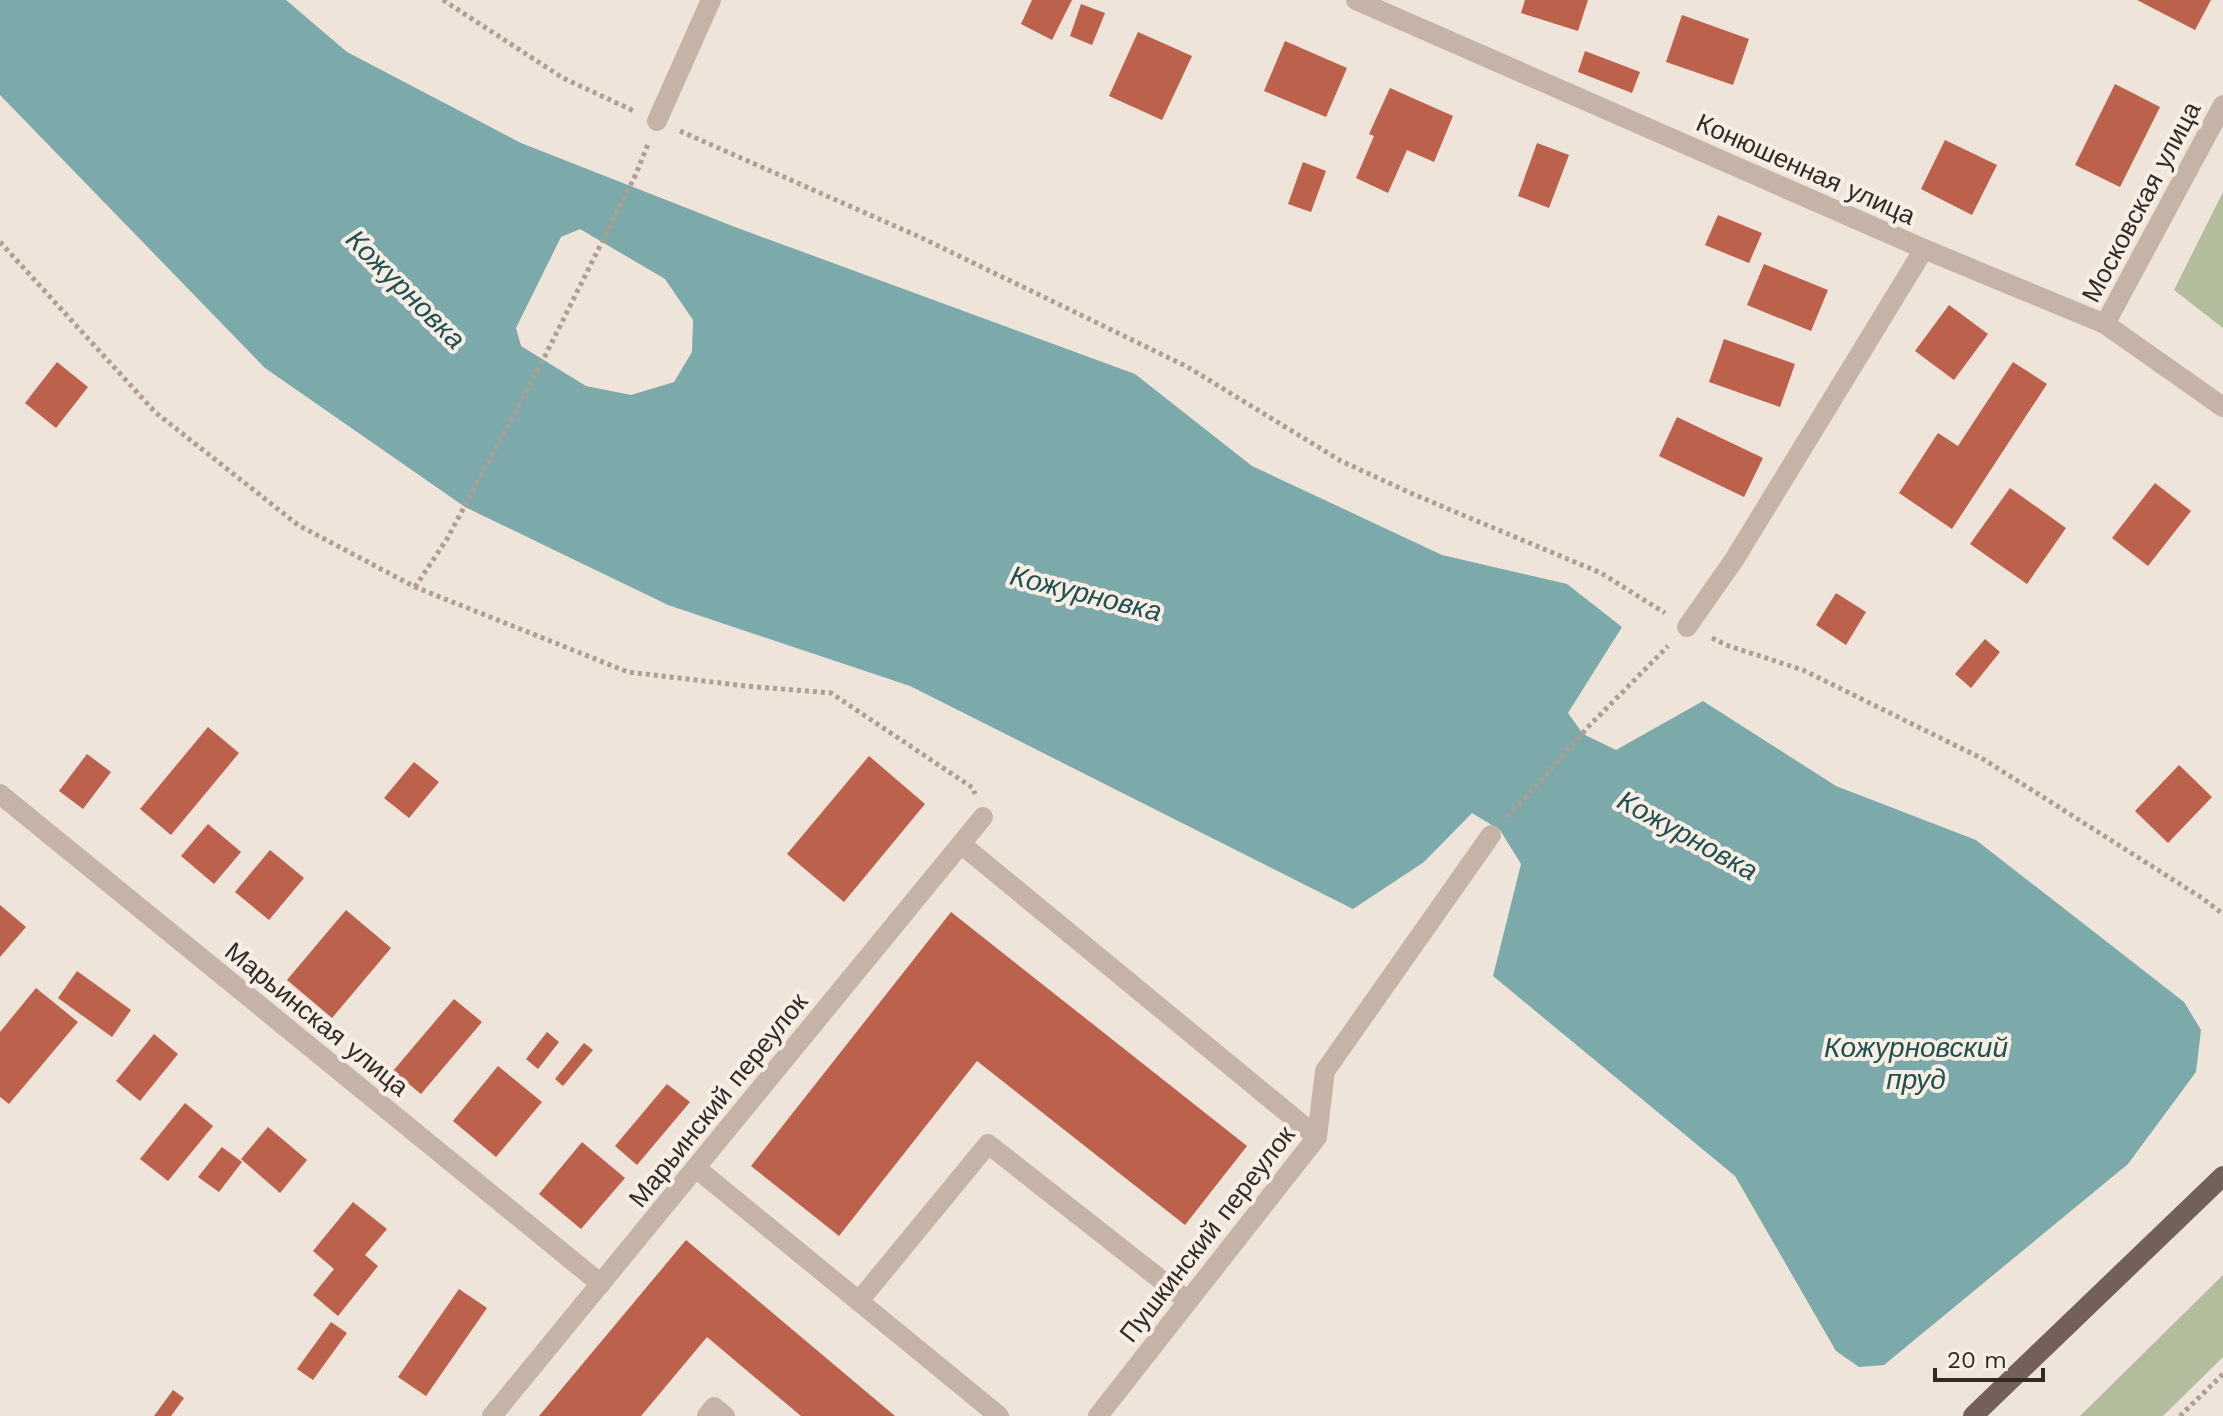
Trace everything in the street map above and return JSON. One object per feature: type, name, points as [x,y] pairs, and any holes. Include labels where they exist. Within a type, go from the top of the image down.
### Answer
[{"type":"main road","points":[[1973,1416],[2223,1176]]},
{"type":"street","points":[[657,121],[711,0]]},
{"type":"street","name":"Конюшенная улица","points":[[1356,0],[1924,249],[2105,324],[2223,407]]},
{"type":"street","name":"Московская улица","points":[[2105,324],[2223,105]]},
{"type":"street","points":[[1687,627],[1734,560],[1924,249]]},
{"type":"street","name":"Марьинская улица","points":[[0,794],[601,1284]]},
{"type":"street","name":"Марьинский переулок","points":[[492,1416],[983,817]]},
{"type":"street","name":"Пушкинский переулок","points":[[1098,1416],[1317,1137],[1325,1071],[1491,835]]},
{"type":"street","points":[[961,844],[1317,1137]]},
{"type":"street","points":[[859,1301],[988,1144],[1188,1301]]},
{"type":"street","points":[[696,1168],[999,1416]]},
{"type":"street","points":[[707,1416],[714,1407],[725,1416]]},
{"type":"path","points":[[443,0],[563,78],[922,238],[1172,359],[1341,461],[1601,573],[1687,627],[1726,645],[1803,670],[1983,759],[2223,914]]},
{"type":"path","points":[[415,587],[447,539],[545,356],[636,174]]},
{"type":"path","points":[[0,242],[155,412],[298,525],[415,587],[628,672],[831,693],[973,788],[983,817]]},
{"type":"path","points":[[1491,835],[1589,726],[1687,627]]},
{"type":"path","points":[[2180,1416],[2223,1374]]},
{"type":"green space","points":[[2223,192],[2223,328],[2174,290]]},
{"type":"green space","points":[[2223,1275],[2223,1357],[2163,1416],[2080,1416]]},
{"type":"water","name":"Кожурновский пруд","points":[[0,0],[286,0],[347,52],[521,143],[735,227],[1135,374],[1252,466],[1442,555],[1567,584],[1622,627],[1568,713],[1583,734],[1616,750],[1703,701],[1836,786],[1976,840],[2184,1002],[2201,1030],[2196,1072],[2128,1164],[1884,1365],[1859,1367],[1836,1351],[1735,1176],[1493,976],[1521,864],[1500,830],[1472,813],[1424,862],[1353,909],[910,686],[668,605],[465,507],[265,368],[0,95]],"holes":[[[580,229],[665,279],[693,320],[692,352],[674,382],[631,395],[586,386],[521,346],[516,328],[561,237]]]},
{"type":"building","points":[[1032,0],[1072,0],[1052,40],[1021,24]]},
{"type":"building","points":[[1525,0],[1588,0],[1578,31],[1521,13]]},
{"type":"building","points":[[2137,0],[2211,0],[2195,30]]},
{"type":"building","points":[[1081,4],[1105,13],[1092,45],[1070,36]]},
{"type":"building","points":[[1682,15],[1749,39],[1733,85],[1666,62]]},
{"type":"building","points":[[1138,32],[1192,56],[1162,120],[1109,96]]},
{"type":"building","points":[[1285,41],[1347,68],[1326,117],[1264,91]]},
{"type":"building","points":[[1585,51],[1640,72],[1632,93],[1578,72]]},
{"type":"building","points":[[2115,84],[2160,107],[2120,187],[2075,165]]},
{"type":"building","points":[[1390,88],[1453,116],[1434,162],[1407,150],[1388,193],[1356,178],[1374,136],[1369,134]]},
{"type":"building","points":[[1945,140],[1997,165],[1972,215],[1921,189]]},
{"type":"building","points":[[1537,143],[1569,155],[1549,208],[1518,196]]},
{"type":"building","points":[[1303,162],[1326,171],[1311,212],[1288,204]]},
{"type":"building","points":[[1718,215],[1762,233],[1749,263],[1705,245]]},
{"type":"building","points":[[1764,264],[1828,290],[1811,331],[1747,305]]},
{"type":"building","points":[[1949,305],[1988,334],[1954,380],[1915,351]]},
{"type":"building","points":[[1724,339],[1795,364],[1780,407],[1709,382]]},
{"type":"building","points":[[57,362],[88,387],[56,428],[25,403]]},
{"type":"building","points":[[2013,362],[2047,384],[1952,529],[1899,493],[1938,433],[1958,446]]},
{"type":"building","points":[[1677,417],[1763,458],[1744,497],[1659,456]]},
{"type":"building","points":[[2155,483],[2191,511],[2148,566],[2112,538]]},
{"type":"building","points":[[2010,488],[2066,528],[2027,584],[1970,544]]},
{"type":"building","points":[[1836,593],[1866,612],[1846,645],[1816,625]]},
{"type":"building","points":[[1985,639],[2000,652],[1971,688],[1955,674]]},
{"type":"building","points":[[208,727],[239,753],[171,835],[140,809]]},
{"type":"building","points":[[87,754],[111,772],[83,809],[59,791]]},
{"type":"building","points":[[869,756],[925,804],[844,902],[787,854]]},
{"type":"building","points":[[414,762],[439,782],[409,818],[384,798]]},
{"type":"building","points":[[2179,765],[2212,797],[2168,843],[2135,811]]},
{"type":"building","points":[[208,824],[241,852],[214,884],[181,856]]},
{"type":"building","points":[[270,850],[304,878],[269,920],[235,892]]},
{"type":"building","points":[[0,905],[26,927],[0,957]]},
{"type":"building","points":[[346,910],[391,948],[332,1018],[287,980]]},
{"type":"building","points":[[951,912],[1247,1146],[1185,1225],[977,1061],[839,1236],[751,1166]]},
{"type":"building","points":[[77,971],[131,1010],[112,1037],[58,998]]},
{"type":"building","points":[[36,988],[78,1022],[9,1104],[0,1097],[0,1032]]},
{"type":"building","points":[[454,999],[482,1022],[421,1094],[393,1071]]},
{"type":"building","points":[[547,1032],[559,1042],[538,1069],[526,1059]]},
{"type":"building","points":[[154,1034],[178,1054],[140,1101],[116,1081]]},
{"type":"building","points":[[584,1043],[593,1050],[563,1086],[555,1079]]},
{"type":"building","points":[[498,1066],[542,1102],[496,1157],[453,1121]]},
{"type":"building","points":[[667,1084],[690,1102],[637,1165],[615,1146]]},
{"type":"building","points":[[185,1103],[213,1126],[168,1181],[140,1159]]},
{"type":"building","points":[[268,1127],[307,1160],[280,1193],[241,1159]]},
{"type":"building","points":[[582,1142],[625,1178],[581,1229],[539,1194]]},
{"type":"building","points":[[222,1147],[242,1162],[219,1192],[198,1177]]},
{"type":"building","points":[[353,1202],[387,1229],[365,1255],[378,1266],[338,1316],[313,1295],[334,1269],[313,1251]]},
{"type":"building","points":[[686,1240],[895,1416],[801,1416],[707,1337],[641,1416],[539,1416]]},
{"type":"building","points":[[459,1289],[487,1308],[426,1396],[398,1377]]},
{"type":"building","points":[[331,1322],[347,1333],[313,1380],[297,1369]]},
{"type":"building","points":[[173,1390],[184,1398],[171,1416],[154,1416]]},
{"type":"water label","name":"Кожурновка","points":[[406,289]]},
{"type":"water label","name":"Кожурновка","points":[[1086,593]]},
{"type":"water label","name":"Кожурновка","points":[[1688,835]]}]
